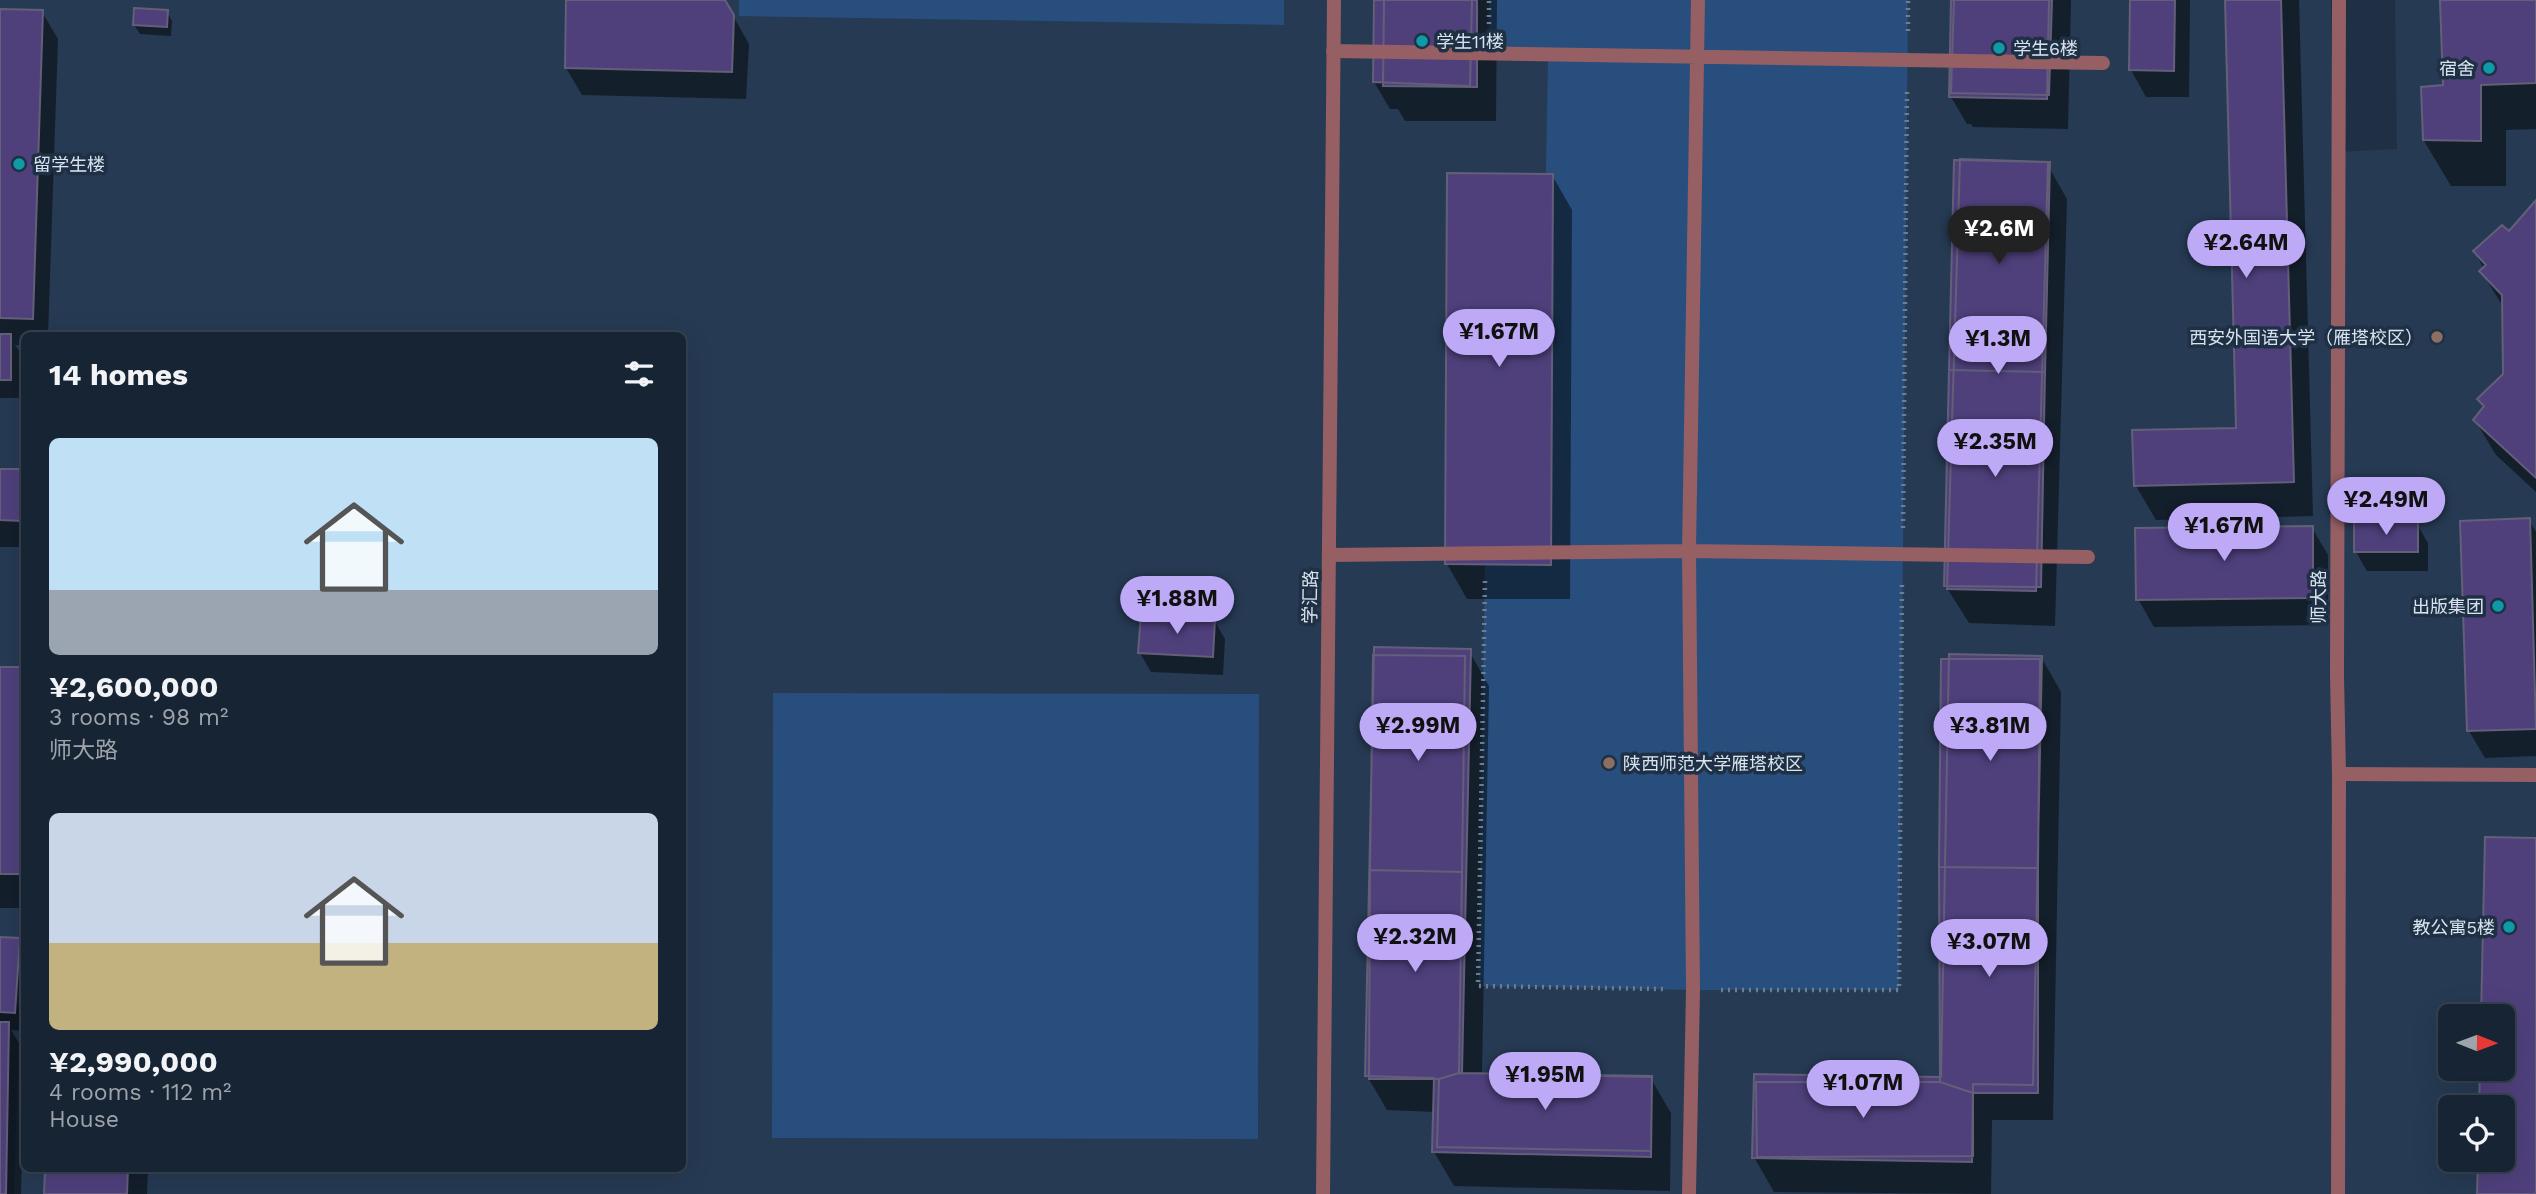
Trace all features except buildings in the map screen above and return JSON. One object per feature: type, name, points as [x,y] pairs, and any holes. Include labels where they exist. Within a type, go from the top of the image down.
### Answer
[{"type":"street","name":"学汇路","points":[[1323,1194],[1334,0]]},
{"type":"street","points":[[1689,1194],[1693,990],[1689,551],[1698,0]]},
{"type":"street","name":"师大路","points":[[2338,1194],[2339,0]]},
{"type":"street","points":[[1333,51],[2103,63]]},
{"type":"street","points":[[1330,555],[1689,551],[2088,557]]},
{"type":"street","points":[[2339,774],[2536,775]]},
{"type":"path","points":[[1485,552],[1478,986],[1693,990]]},
{"type":"shaded area","name":"陕西师范大学雁塔校区","points":[[0,0],[2331,0],[2336,450],[2338,152],[2397,149],[2395,0],[2536,0],[2536,1194],[14,1194],[20,1005],[0,1004]]},
{"type":"shaded area","points":[[739,0],[1284,0],[1284,25],[739,16]]},
{"type":"shaded area","points":[[1489,0],[1908,0],[1899,990],[1478,986],[1485,552],[1539,553],[1548,57],[1488,55]]},
{"type":"shaded area","points":[[773,693],[1259,694],[1258,1139],[772,1138]]},
{"type":"place","name":"学生11楼","points":[[1422,41]]},
{"type":"place","name":"学生6楼","points":[[1999,48]]},
{"type":"place","name":"宿舍","points":[[2489,68]]},
{"type":"place","name":"留学生楼","points":[[19,164]]},
{"type":"place","name":"西安外国语大学（雁塔校区）","points":[[2437,337]]},
{"type":"place","name":"出版集团","points":[[2498,606]]},
{"type":"place","name":"陕西师范大学雁塔校区","points":[[1609,763]]},
{"type":"place","name":"教公寓5楼","points":[[2509,927]]}]
